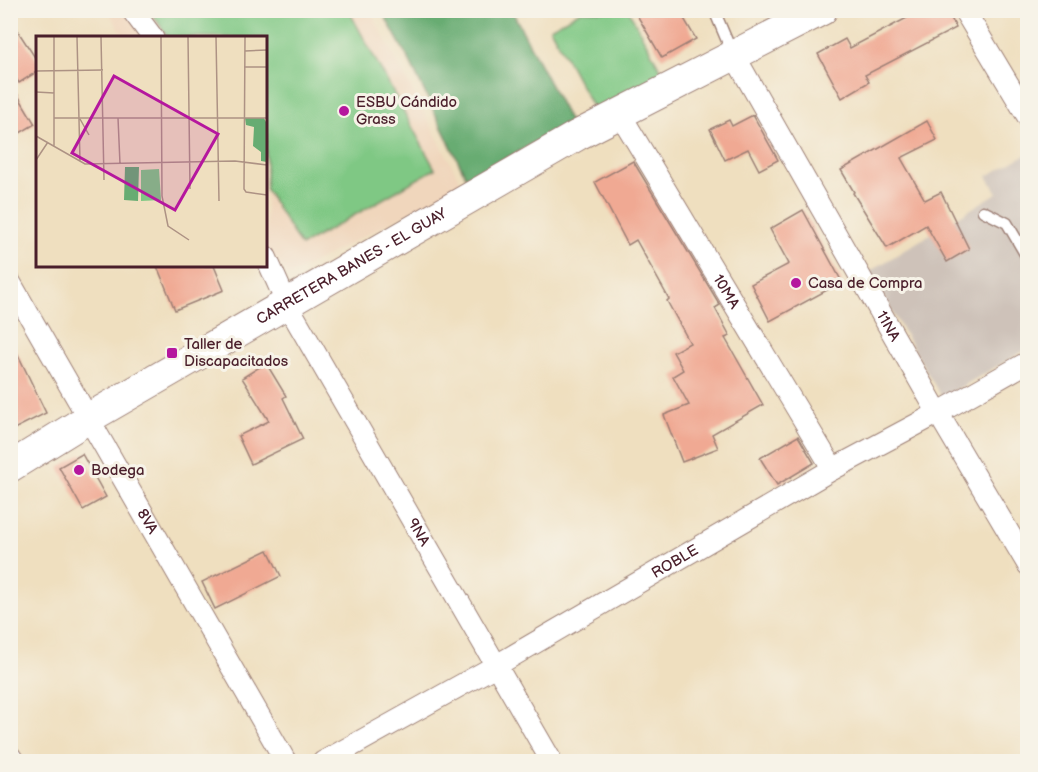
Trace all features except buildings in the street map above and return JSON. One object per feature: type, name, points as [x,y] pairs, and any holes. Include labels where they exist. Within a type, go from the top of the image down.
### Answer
[{"type":"main road","name":"CARRETERA BANES - EL GUAY","points":[[10,467],[89,418],[578,135],[822,10]]},
{"type":"street","points":[[132,10],[152,36]]},
{"type":"street","points":[[964,10],[1028,117]]},
{"type":"street","name":"11NA","points":[[734,55],[938,413],[1028,565]]},
{"type":"street","name":"10MA","points":[[620,114],[833,470]]},
{"type":"street","name":"9NA","points":[[267,259],[287,304],[552,762]]},
{"type":"street","name":"8VA","points":[[10,282],[286,762]]},
{"type":"street","name":"ROBLE","points":[[323,762],[497,665],[833,470],[1028,362]]},
{"type":"street","points":[[10,756],[14,762]]},
{"type":"lane","points":[[714,10],[734,55]]},
{"type":"lane","points":[[983,211],[1007,223],[1028,259]]},
{"type":"shaded area","name":"ESBU Cándido Grass","points":[[108,11],[370,11],[462,184],[289,276],[267,248],[267,36],[123,36]]},
{"type":"shaded area","points":[[1027,154],[1027,349],[942,398],[869,272],[997,193],[987,176]]},
{"type":"green space","name":"ESBU Cándido Grass","points":[[162,10],[349,11],[435,169],[301,246],[267,192],[267,36],[167,36],[153,15]]},
{"type":"green space","points":[[382,11],[512,11],[570,122],[468,181],[409,60]]},
{"type":"green space","points":[[581,11],[629,11],[663,74],[594,110],[550,28]]},
{"type":"place","name":"ESBU Cándido Grass","points":[[344,111]]},
{"type":"place","name":"Casa de Compra","points":[[796,283]]},
{"type":"place","name":"Taller de Discapacitados","points":[[172,353]]},
{"type":"place","name":"Bodega","points":[[79,470]]}]
